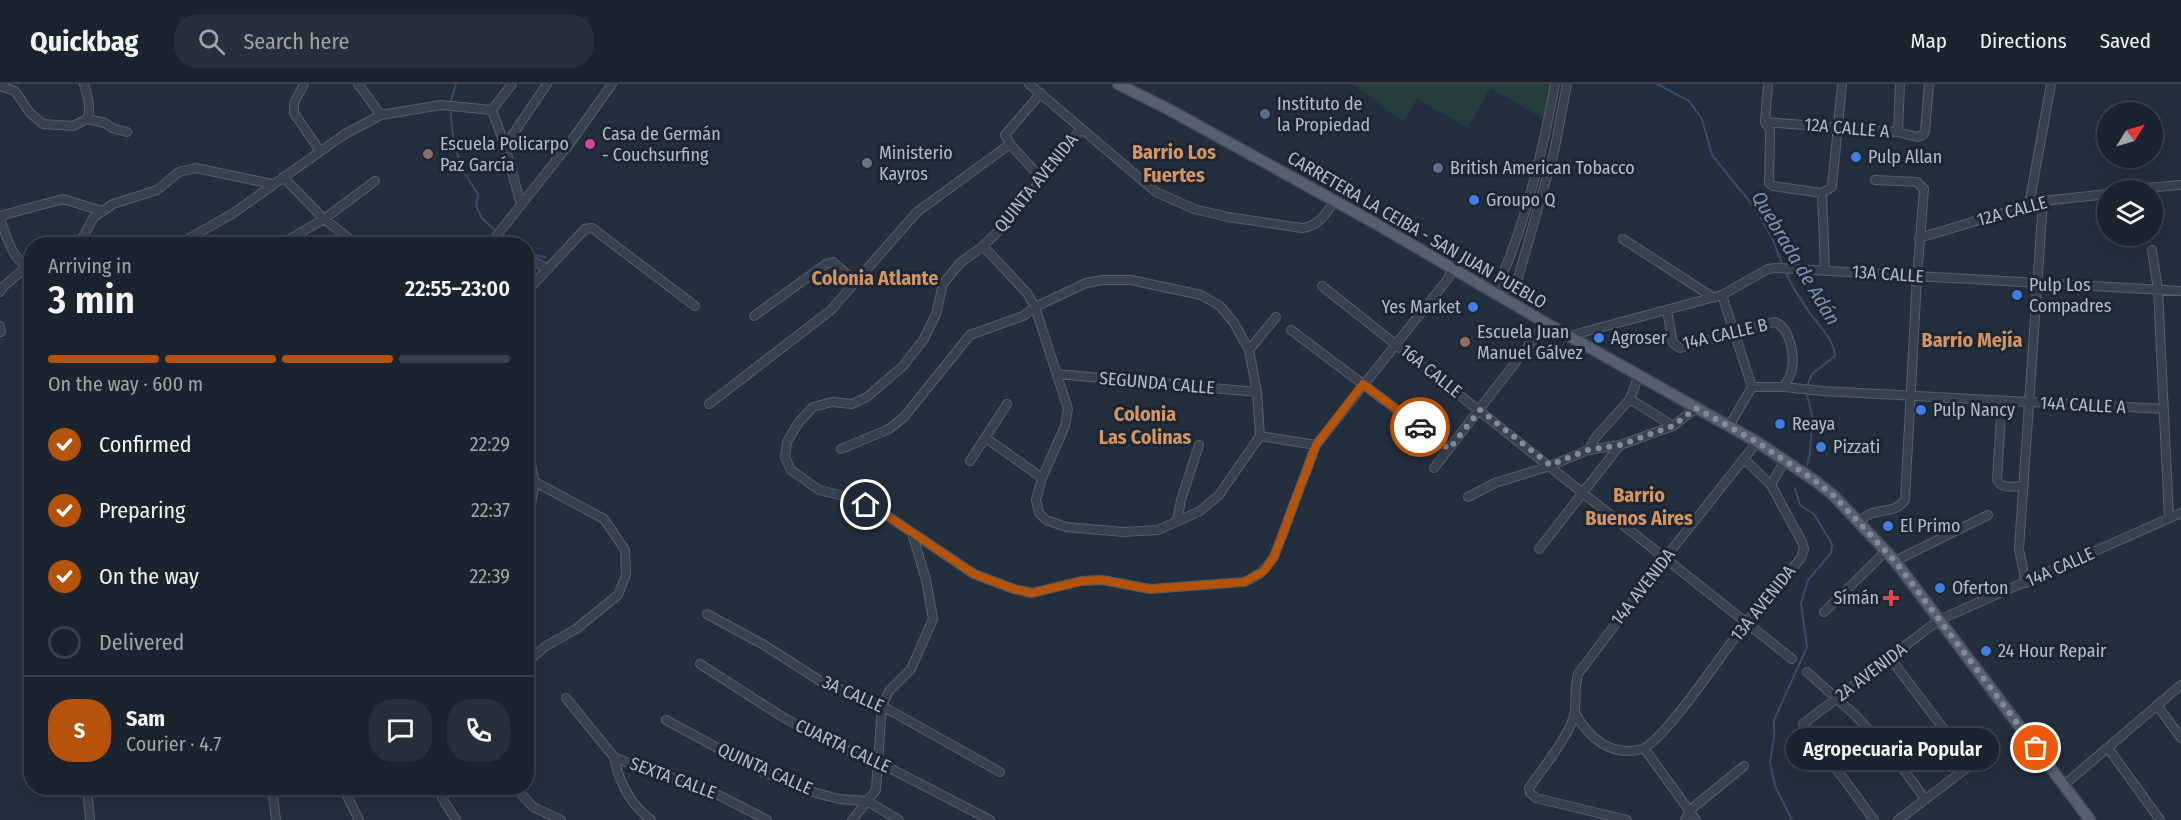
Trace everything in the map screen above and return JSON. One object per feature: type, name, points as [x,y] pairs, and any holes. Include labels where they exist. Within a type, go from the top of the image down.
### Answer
[{"type":"main road","name":"CARRETERA LA CEIBA - SAN JUAN PUEBLO","points":[[1118,84],[1335,200],[1454,268],[1546,323],[1757,442],[1827,490],[1895,561],[2090,820]]},
{"type":"street","points":[[84,84],[89,104],[87,120]]},
{"type":"street","points":[[304,84],[294,103],[294,113],[320,151]]},
{"type":"street","points":[[358,84],[381,115]]},
{"type":"street","points":[[492,110],[512,84]]},
{"type":"street","points":[[505,146],[547,84]]},
{"type":"street","points":[[496,237],[570,143],[612,84]]},
{"type":"street","points":[[1029,84],[1156,192],[1194,209],[1228,217],[1311,227],[1323,218],[1335,200]]},
{"type":"street","points":[[1495,292],[1516,239],[1540,159],[1555,84]]},
{"type":"street","points":[[1508,300],[1516,285],[1554,152],[1567,84]]},
{"type":"street","points":[[1768,84],[1765,122],[1770,130],[1769,183],[1773,186],[1822,193],[1832,187],[1842,84]]},
{"type":"street","points":[[1898,132],[1900,84]]},
{"type":"street","name":"12A CALLE A","points":[[1765,122],[1898,132],[1917,137],[1923,135],[1925,131],[1929,84]]},
{"type":"street","points":[[2029,205],[2051,84]]},
{"type":"street","points":[[0,86],[15,91],[30,113],[43,124],[73,126],[87,120],[105,123],[112,129],[127,132]]},
{"type":"street","points":[[1041,93],[1007,132],[1006,138],[1041,178]]},
{"type":"street","points":[[191,237],[232,214],[345,134],[381,115],[441,105],[492,110]]},
{"type":"street","points":[[492,110],[505,146],[521,205]]},
{"type":"street","name":"QUINTA AVENIDA","points":[[912,533],[880,511],[852,498],[819,490],[804,481],[791,470],[785,457],[787,442],[799,422],[813,407],[832,402],[852,404],[867,398],[903,366],[924,339],[936,314],[943,284],[960,263],[983,246],[1029,197],[1041,178],[1081,129]]},
{"type":"street","points":[[709,404],[831,310],[917,212],[1010,144]]},
{"type":"street","points":[[83,237],[94,217],[102,211],[113,204],[157,190],[179,172],[196,168],[272,184]]},
{"type":"street","points":[[283,177],[324,219],[347,237]]},
{"type":"street","points":[[1859,522],[1868,514],[1890,511],[1899,507],[1905,500],[1919,238],[1924,189],[1917,182],[1875,180]]},
{"type":"street","points":[[293,237],[324,219],[375,181]]},
{"type":"street","points":[[2163,186],[2181,185]]},
{"type":"street","points":[[1822,193],[1825,269]]},
{"type":"street","name":"12A CALLE","points":[[1919,238],[2043,201],[2097,195]]},
{"type":"street","points":[[24,264],[16,258],[0,218],[63,199],[102,211]]},
{"type":"street","points":[[2026,583],[2019,549],[2043,201]]},
{"type":"street","points":[[534,284],[585,230],[592,228],[695,306]]},
{"type":"street","points":[[1623,239],[1718,296],[1735,334],[1752,387],[1729,426]]},
{"type":"street","points":[[841,449],[889,429],[904,417],[970,335],[1023,316],[1035,307],[1086,283],[1103,280],[1131,280],[1166,286],[1201,296],[1220,306],[1234,323],[1249,350],[1257,392],[1260,436],[1218,495],[1200,511],[1158,530],[1124,532],[1066,527],[1046,520],[1039,513],[1036,500],[1042,478],[1065,426],[1068,409],[1035,307],[1027,293],[983,246]]},
{"type":"street","points":[[2152,249],[2158,290],[2169,518]]},
{"type":"street","points":[[534,261],[548,269]]},
{"type":"street","points":[[754,316],[826,264],[833,262],[856,282]]},
{"type":"street","points":[[912,533],[974,574],[1014,589],[1032,593],[1082,581],[1102,580],[1150,589],[1244,582],[1255,578],[1264,571],[1274,557],[1316,445],[1447,280],[1454,268]]},
{"type":"street","name":"13A CALLE","points":[[1571,337],[1718,296],[1768,269],[1776,268],[2181,291]]},
{"type":"street","points":[[0,292],[24,271]]},
{"type":"street","name":"16A CALLE","points":[[1322,286],[1792,659]]},
{"type":"street","name":"14A CALLE B","points":[[1667,310],[1673,343],[1680,348],[1774,322],[1780,323],[1784,328],[1792,353],[1793,367],[1784,387]]},
{"type":"street","points":[[1249,350],[1276,317]]},
{"type":"street","points":[[1434,468],[1546,323]]},
{"type":"street","points":[[0,326],[1,332]]},
{"type":"street","points":[[1291,330],[1449,449]]},
{"type":"street","name":"SEGUNDA CALLE","points":[[1057,374],[1257,392]]},
{"type":"street","points":[[1588,450],[1596,437],[1630,399],[1639,375]]},
{"type":"street","points":[[1752,387],[1784,387]]},
{"type":"street","name":"14A CALLE A","points":[[1784,387],[2164,410]]},
{"type":"street","points":[[1630,399],[1673,426]]},
{"type":"street","points":[[2002,401],[1996,479],[2002,486],[2024,486]]},
{"type":"street","points":[[970,461],[1008,404]]},
{"type":"street","points":[[1467,497],[1495,483],[1588,450],[1620,445],[1673,426],[1696,408]]},
{"type":"street","points":[[1260,436],[1316,445]]},
{"type":"street","points":[[986,438],[1042,478]]},
{"type":"street","name":"14A AVENIDA","points":[[1575,713],[1574,690],[1578,674],[1757,442]]},
{"type":"street","points":[[1178,521],[1198,445]]},
{"type":"street","points":[[1539,549],[1620,445]]},
{"type":"street","name":"13A AVENIDA","points":[[1644,748],[1676,716],[1746,622],[1801,558],[1802,543],[1771,485],[1744,459]]},
{"type":"street","points":[[1771,485],[1785,460]]},
{"type":"street","points":[[534,485],[604,519],[626,550],[626,575],[618,596],[576,629],[546,646],[534,656]]},
{"type":"street","name":"14A CALLE","points":[[1939,620],[2181,513]]},
{"type":"street","points":[[1895,561],[1988,515]]},
{"type":"street","points":[[852,820],[876,790],[882,706],[889,691],[911,669],[933,619],[926,580],[912,533]]},
{"type":"street","points":[[1824,612],[1886,550]]},
{"type":"street","name":"3A CALLE","points":[[707,614],[764,645],[822,682],[882,706],[1000,772]]},
{"type":"street","name":"2A AVENIDA","points":[[1874,820],[1803,724],[1939,620]]},
{"type":"street","points":[[1890,657],[1968,761],[1968,767],[1964,771],[1898,820]]},
{"type":"street","name":"CUARTA CALLE","points":[[700,664],[781,716],[831,744],[878,762],[990,820]]},
{"type":"street","points":[[1807,672],[1893,755],[1925,799]]},
{"type":"street","points":[[2064,785],[2181,685]]},
{"type":"street","name":"SEXTA CALLE","points":[[566,698],[614,757],[652,773],[695,783],[767,820]]},
{"type":"street","points":[[2157,705],[2181,738]]},
{"type":"street","points":[[1575,713],[1583,727],[1597,742],[1620,749],[1644,748],[1696,820]]},
{"type":"street","points":[[1575,713],[1562,741],[1529,788],[1530,793],[1536,798],[1627,820]]},
{"type":"street","name":"QUINTA CALLE","points":[[666,720],[762,772],[816,793],[839,799],[867,801],[899,820]]},
{"type":"street","points":[[2108,748],[2160,820]]},
{"type":"street","points":[[614,757],[617,774],[624,789],[640,812],[651,820]]},
{"type":"street","points":[[1685,820],[1690,810],[1744,766]]},
{"type":"street","points":[[88,795],[90,820]]},
{"type":"street","points":[[274,795],[276,820]]},
{"type":"street","points":[[346,795],[359,820]]},
{"type":"street","points":[[445,795],[442,798],[456,820]]},
{"type":"street","points":[[522,795],[533,807],[556,818]]},
{"type":"green space","points":[[1352,84],[1551,84],[1546,120],[1490,88],[1468,128],[1417,99],[1403,121]]},
{"type":"waterway","points":[[451,100],[456,84]]},
{"type":"waterway","name":"Quebrada de Adán","points":[[1657,84],[1689,101],[1702,119],[1712,155],[1757,211],[1772,238],[1783,266]]},
{"type":"waterway","points":[[451,113],[458,156],[478,194],[476,206],[482,218],[502,237]]},
{"type":"waterway","points":[[534,255],[545,257]]},
{"type":"waterway","name":"Quebrada de Adán","points":[[1785,271],[1801,300],[1830,339],[1834,350],[1835,356],[1812,374],[1807,386]]},
{"type":"waterway","name":"Quebrada de Adán","points":[[1806,391],[1812,415],[1810,454],[1807,465]]},
{"type":"waterway","name":"Quebrada de Adán","points":[[1792,820],[1775,786],[1770,762],[1774,720],[1807,647],[1801,603],[1808,580],[1831,553],[1832,544],[1814,514],[1800,505],[1795,488]]},
{"type":"way so far","points":[[1420,427],[1449,449],[1480,410],[1550,465],[1588,450],[1620,445],[1673,426],[1696,408],[1757,442],[1833,495],[1895,561],[2036,748]]},
{"type":"place","name":"Instituto de la Propiedad","points":[[1265,114]]},
{"type":"place","name":"Casa de Germán - Couchsurfing","points":[[590,144]]},
{"type":"place","name":"Escuela Policarpo Paz García","points":[[428,154]]},
{"type":"place","name":"Pulp Allan","points":[[1856,157]]},
{"type":"place","name":"Ministerio Kayros","points":[[867,163]]},
{"type":"place","name":"British American Tobacco","points":[[1438,168]]},
{"type":"place","name":"Groupo Q","points":[[1474,200]]},
{"type":"place","name":"Pulp Los Compadres","points":[[2017,295]]},
{"type":"place","name":"Yes Market","points":[[1473,307]]},
{"type":"place","name":"Agroser","points":[[1599,338]]},
{"type":"place","name":"Escuela Juan Manuel Gálvez","points":[[1465,342]]},
{"type":"place","name":"Pulp Nancy","points":[[1921,410]]},
{"type":"place","name":"Reaya","points":[[1780,424]]},
{"type":"place","name":"Pizzati","points":[[1821,447]]},
{"type":"place","name":"El Primo","points":[[1888,526]]},
{"type":"place","name":"Oferton","points":[[1940,588]]},
{"type":"place","name":"Símán","points":[[1891,598]]},
{"type":"place","name":"24 Hour Repair","points":[[1986,651]]},
{"type":"place","name":"Agropecuaria Popular","points":[[2036,748]]},
{"type":"district","name":"Barrio Los Fuertes","points":[[1174,164]]},
{"type":"district","name":"Colonia Atlante","points":[[875,278]]},
{"type":"district","name":"Barrio Mejía","points":[[1972,340]]},
{"type":"district","name":"Colonia Las Colinas","points":[[1145,426]]},
{"type":"district","name":"Barrio Buenos Aires","points":[[1639,506]]},
{"type":"route","points":[[866,505],[880,511],[974,574],[1014,589],[1032,593],[1082,581],[1102,580],[1150,589],[1244,582],[1264,571],[1274,557],[1316,445],[1328,426],[1363,384],[1420,427]]}]
